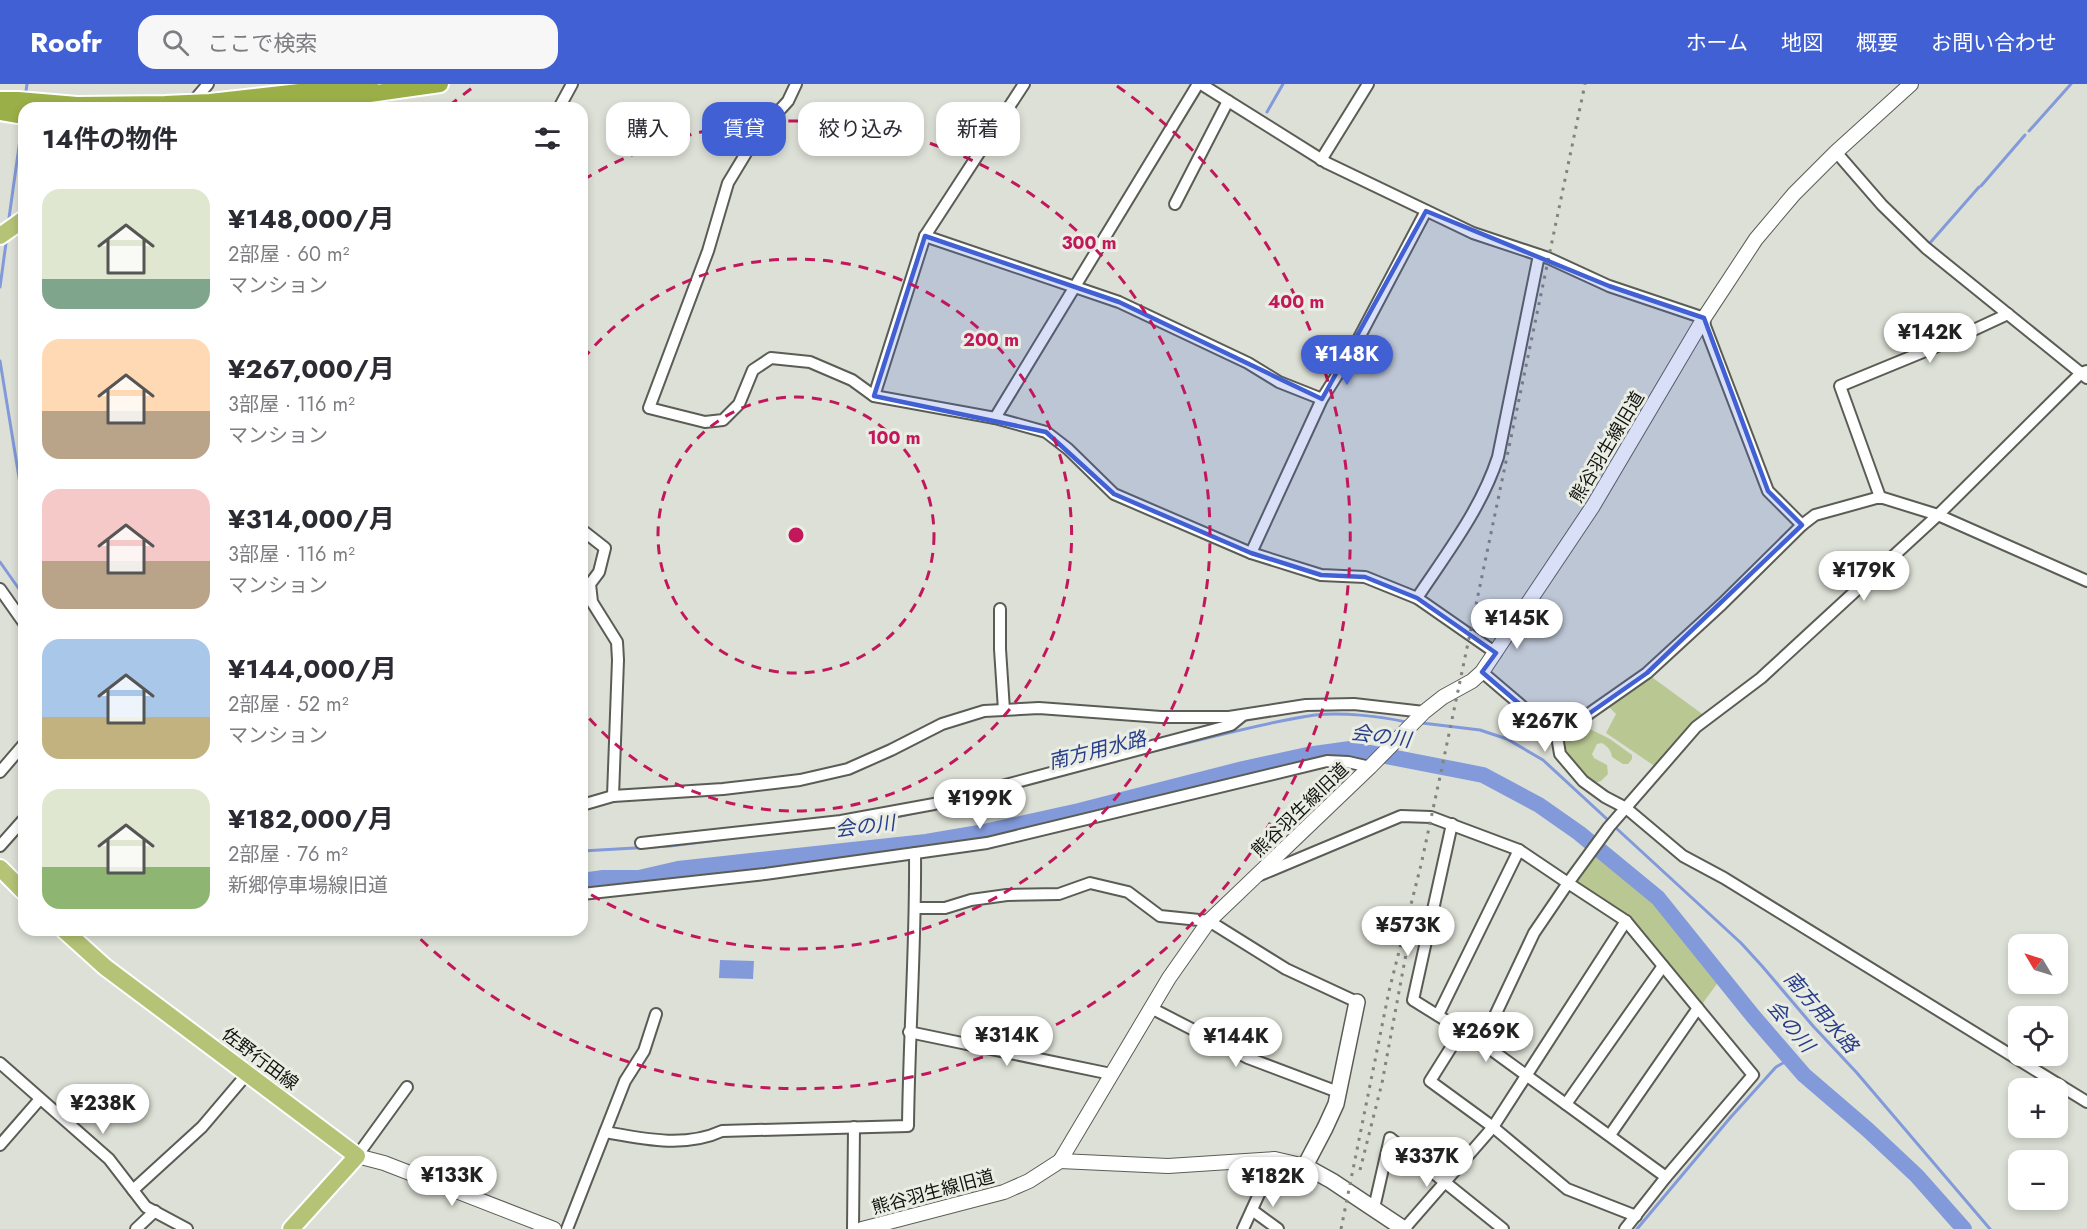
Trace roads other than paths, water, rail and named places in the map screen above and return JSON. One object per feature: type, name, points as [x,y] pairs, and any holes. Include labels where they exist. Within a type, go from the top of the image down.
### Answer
[{"type":"highway","points":[[216,102],[370,84]]},
{"type":"highway","points":[[313,102],[440,84]]},
{"type":"highway","points":[[0,100],[42,102]]},
{"type":"highway","points":[[0,112],[18,115]]},
{"type":"main road","points":[[0,236],[18,227]]},
{"type":"main road","points":[[0,868],[18,886]]},
{"type":"main road","name":"佐野行田線","points":[[71,936],[105,967],[357,1156]]},
{"type":"main road","points":[[1357,1002],[1331,1116],[1305,1166],[1332,1180],[1404,1229]]},
{"type":"main road","points":[[291,1229],[357,1156]]},
{"type":"street","points":[[193,102],[208,84]]},
{"type":"street","points":[[562,102],[572,84]]},
{"type":"street","points":[[796,84],[788,101],[757,135],[729,183],[708,251],[649,408],[705,422],[723,420],[739,404],[753,370],[771,358],[810,362],[852,380],[874,396],[995,418],[1046,432],[1068,449],[1114,494],[1251,553],[1321,574],[1365,577],[1417,598],[1496,652]]},
{"type":"street","points":[[874,396],[925,236],[1024,84]]},
{"type":"street","points":[[995,418],[1199,84],[1321,160],[1473,233],[1539,255],[1609,286],[1704,318],[1705,326],[1768,491],[1802,525]]},
{"type":"street","points":[[1321,160],[1368,84]]},
{"type":"street","name":"熊谷羽生線旧道","points":[[862,1229],[1004,1192],[1029,1181],[1060,1161],[1151,1008],[1209,921],[1424,712],[1482,672],[1593,507],[1704,318],[1756,239],[1794,195],[1836,152],[1911,84]]},
{"type":"street","points":[[1175,204],[1228,101]]},
{"type":"street","points":[[1482,1043],[1534,933],[1594,846],[1696,728],[1761,678],[1938,515],[2085,374],[1922,244],[1881,206],[1836,152]]},
{"type":"street","points":[[1251,553],[1322,399],[1351,353],[1426,211]]},
{"type":"street","points":[[925,236],[1119,302],[1248,363],[1279,382],[1322,399]]},
{"type":"street","points":[[1417,598],[1474,513],[1492,475],[1500,447],[1539,255]]},
{"type":"street","points":[[1880,497],[1840,386],[1952,340],[2008,314]]},
{"type":"street","points":[[1557,736],[1647,673],[1815,515],[1880,497],[1938,515],[2087,581]]},
{"type":"street","points":[[588,535],[605,548],[599,572],[590,584],[592,602],[617,642],[613,796]]},
{"type":"street","points":[[0,589],[18,614]]},
{"type":"street","points":[[1000,609],[999,649],[1004,710]]},
{"type":"street","points":[[1482,672],[1557,736],[1560,754],[1583,781],[1626,808],[1683,856],[1724,878],[2087,1102]]},
{"type":"street","points":[[588,803],[613,796],[723,789],[800,780],[848,769],[942,724],[984,711],[1039,708],[1161,717],[1229,717],[1306,705],[1354,704],[1424,712]]},
{"type":"street","points":[[641,843],[841,821],[934,804],[1231,725],[1243,715]]},
{"type":"street","points":[[0,772],[18,751]]},
{"type":"street","points":[[588,893],[765,874],[987,843],[1327,761],[1348,762],[1370,767]]},
{"type":"street","points":[[1256,877],[1401,816],[1431,817],[1519,850],[1626,921],[1753,1075],[1625,1229]]},
{"type":"street","points":[[1452,824],[1413,1000],[1482,1043],[1666,1177]]},
{"type":"street","points":[[0,846],[18,826]]},
{"type":"street","points":[[1438,1015],[1519,850]]},
{"type":"street","points":[[605,1132],[658,1141],[707,1138],[722,1131],[908,1126],[915,853]]},
{"type":"street","points":[[915,908],[945,908],[971,900],[1007,895],[1059,894],[1090,883],[1128,892],[1160,916],[1209,921],[1286,969],[1357,1002]]},
{"type":"street","points":[[1404,1229],[1493,1127],[1626,921]]},
{"type":"street","points":[[1566,1104],[1663,966]]},
{"type":"street","points":[[1151,1008],[1248,1058],[1338,1092]]},
{"type":"street","points":[[1610,1135],[1698,1008]]},
{"type":"street","points":[[567,1229],[625,1082],[644,1051],[656,1014]]},
{"type":"street","points":[[1461,1030],[1430,1081],[1493,1127],[1567,1189],[1636,1216]]},
{"type":"street","points":[[909,1032],[1111,1074]]},
{"type":"street","points":[[0,1063],[109,1159],[146,1207],[187,1229]]},
{"type":"street","points":[[133,1190],[202,1127],[247,1074]]},
{"type":"street","points":[[407,1087],[357,1156],[384,1163],[554,1229]]},
{"type":"street","points":[[0,1145],[40,1099]]},
{"type":"street","points":[[853,1229],[854,1127]]},
{"type":"street","points":[[1374,1208],[1390,1138],[1443,1183],[1503,1229]]},
{"type":"street","points":[[1060,1161],[1168,1166],[1275,1159],[1305,1166]]},
{"type":"street","points":[[1243,1229],[1275,1159]]},
{"type":"street","points":[[1252,1210],[1278,1229]]},
{"type":"street","points":[[136,1229],[155,1212]]},
{"type":"water","points":[[720,960],[754,961],[753,979],[719,978]]},
{"type":"waterway","name":"南方用水路","points":[[26,91],[27,84]]},
{"type":"waterway","points":[[1267,112],[1283,84]]},
{"type":"waterway","points":[[2029,131],[2071,84]]},
{"type":"waterway","points":[[1981,186],[2025,135]]},
{"type":"waterway","name":"南方用水路","points":[[9,218],[18,154]]},
{"type":"waterway","points":[[1929,244],[1979,187]]},
{"type":"waterway","name":"南方用水路","points":[[0,287],[6,243]]},
{"type":"waterway","name":"南方用水路","points":[[0,361],[18,471]]},
{"type":"waterway","name":"会の川","points":[[0,562],[18,588]]},
{"type":"waterway","name":"南方用水路","points":[[1149,752],[1252,727],[1315,715],[1360,715],[1406,722]]},
{"type":"waterway","name":"南方用水路","points":[[1422,723],[1480,730],[1507,739],[1543,760],[1608,820]]},
{"type":"waterway","name":"会の川","points":[[588,880],[639,878],[678,869],[926,842],[979,833],[1079,811],[1243,769],[1307,755],[1350,749],[1483,775],[1539,805],[1579,833],[1658,898],[1804,1075],[1917,1176],[1964,1229]]},
{"type":"waterway","name":"南方用水路","points":[[849,825],[875,822],[966,801]]},
{"type":"waterway","name":"南方用水路","points":[[1616,828],[1741,943],[1857,1073],[1990,1229]]},
{"type":"waterway","name":"南方用水路","points":[[588,851],[670,846],[765,834]]},
{"type":"waterway","points":[[1637,1229],[1730,1118],[1776,1067],[1790,1059]]},
{"type":"railway","points":[[1341,1229],[1389,991],[1421,865],[1585,84]]},
{"type":"railway","points":[[1360,1170],[1382,1083],[1406,954]]}]
